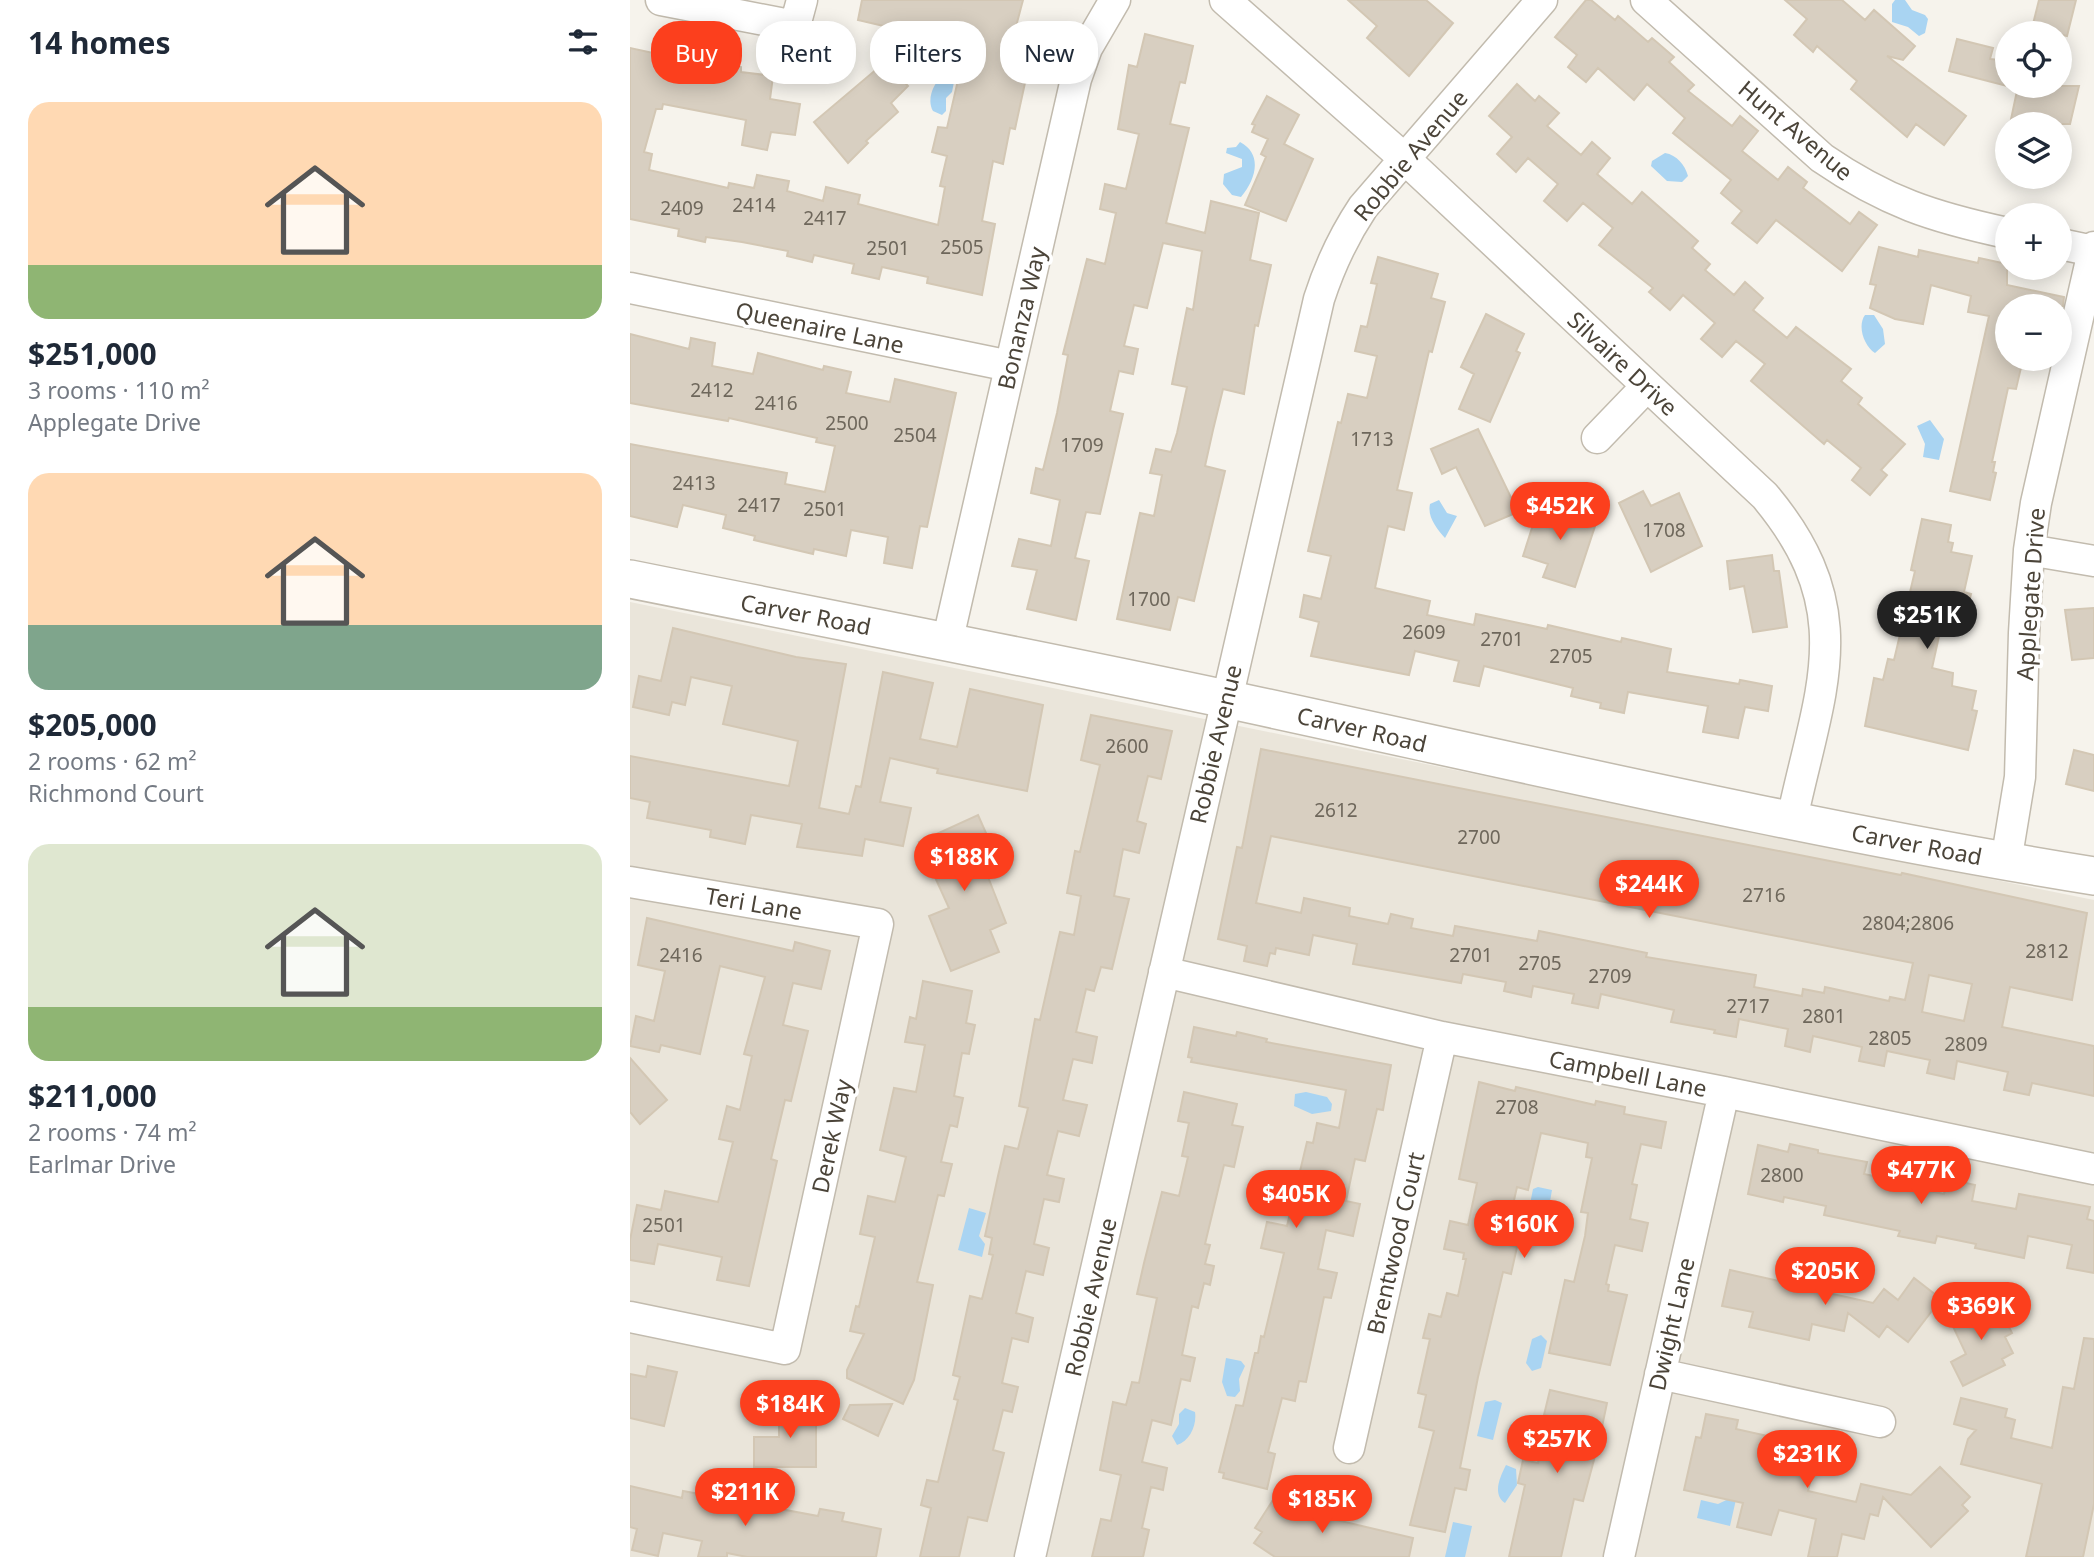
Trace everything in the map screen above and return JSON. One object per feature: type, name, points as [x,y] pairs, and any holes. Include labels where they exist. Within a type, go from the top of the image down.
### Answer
[{"type":"street","points":[[660,0],[795,26],[802,0]]},
{"type":"street","name":"Bonanza Way","points":[[947,643],[1076,79],[1087,48],[1115,0]]},
{"type":"street","name":"Silvaire Drive","points":[[1225,0],[1406,160],[1765,496],[1791,527],[1809,559],[1819,587],[1826,619],[1828,652],[1793,819]]},
{"type":"street","name":"Robbie Avenue","points":[[1030,1557],[1225,699],[1329,268],[1343,237],[1363,207],[1542,0]]},
{"type":"street","name":"Hunt Avenue","points":[[1646,0],[1822,158],[1853,179],[1896,202],[1937,218],[1995,230]]},
{"type":"street","points":[[2072,246],[2094,250]]},
{"type":"street","name":"Applegate Drive","points":[[2006,862],[2020,777],[2029,550],[2036,503],[2094,250]]},
{"type":"street","name":"Queenaire Lane","points":[[630,288],[1010,366]]},
{"type":"street","points":[[1597,438],[1647,386]]},
{"type":"street","points":[[2029,550],[2094,561]]},
{"type":"street","name":"Carver Road","points":[[630,579],[1225,699],[1545,771],[2006,862],[2094,876]]},
{"type":"street","name":"Teri Lane","points":[[630,882],[878,924]]},
{"type":"street","name":"Derek Way","points":[[630,1317],[785,1349],[878,924]]},
{"type":"street","name":"Campbell Lane","points":[[1164,972],[1442,1037],[2094,1169]]},
{"type":"street","name":"Brentwood Court","points":[[1349,1448],[1442,1037]]},
{"type":"street","name":"Dwight Lane","points":[[1619,1557],[1724,1092]]},
{"type":"street","points":[[1660,1374],[1880,1422]]},
{"type":"shaded area","points":[[630,602],[2094,900],[2094,1557],[630,1557]]},
{"type":"water","points":[[1895,0],[1905,0],[1912,10],[1925,15],[1928,19],[1925,33],[1919,36],[1908,27],[1892,22],[1892,4]]},
{"type":"water","points":[[954,84],[952,92],[946,98],[946,111],[942,115],[933,111],[931,106],[935,86]]},
{"type":"water","points":[[1240,142],[1252,153],[1255,167],[1241,197],[1232,195],[1223,184],[1224,174],[1242,167],[1242,159],[1226,153],[1227,148],[1236,147]]},
{"type":"water","points":[[1665,153],[1677,158],[1685,168],[1688,176],[1682,182],[1667,181],[1651,166],[1652,161]]},
{"type":"water","points":[[1865,315],[1874,315],[1883,329],[1885,344],[1875,353],[1863,336]]},
{"type":"water","points":[[1930,420],[1944,439],[1939,460],[1923,457],[1925,444],[1917,426]]},
{"type":"water","points":[[1439,500],[1447,513],[1457,516],[1445,538],[1430,514],[1430,504]]},
{"type":"water","points":[[1306,1092],[1327,1097],[1332,1104],[1331,1111],[1312,1114],[1294,1106],[1295,1094]]},
{"type":"water","points":[[1538,1187],[1552,1190],[1549,1207],[1543,1210],[1540,1228],[1521,1225],[1524,1206],[1530,1204],[1533,1189]]},
{"type":"water","points":[[969,1208],[986,1213],[979,1236],[985,1244],[982,1257],[958,1250]]},
{"type":"water","points":[[1541,1335],[1547,1341],[1541,1368],[1532,1371],[1526,1363],[1532,1339]]},
{"type":"water","points":[[1226,1358],[1241,1361],[1245,1366],[1239,1379],[1240,1391],[1235,1397],[1227,1396],[1222,1382]]},
{"type":"water","points":[[1495,1400],[1502,1403],[1493,1440],[1477,1436],[1485,1402]]},
{"type":"water","points":[[1185,1408],[1195,1412],[1195,1422],[1189,1436],[1177,1445],[1172,1436],[1179,1424],[1179,1414]]},
{"type":"water","points":[[1526,1422],[1530,1428],[1529,1434],[1537,1445],[1535,1453],[1529,1455],[1513,1448],[1512,1438],[1507,1436],[1510,1425]]},
{"type":"water","points":[[1506,1465],[1516,1469],[1517,1485],[1505,1503],[1498,1490]]},
{"type":"water","points":[[1737,1495],[1730,1526],[1697,1518],[1701,1500],[1718,1504]]},
{"type":"water","points":[[1453,1522],[1472,1526],[1465,1557],[1445,1557]]},
{"type":"building","points":[[862,0],[1023,0],[1017,21],[1000,21],[1000,84],[1025,84],[1015,129],[1010,128],[1003,164],[993,161],[982,221],[995,224],[982,295],[927,283],[928,277],[882,267],[879,279],[852,273],[854,264],[814,255],[812,262],[787,256],[788,251],[742,242],[706,237],[705,242],[678,236],[679,229],[630,219],[630,48],[651,53],[651,84],[742,84],[742,72],[756,74],[756,84],[772,84],[770,99],[800,104],[795,135],[771,132],[767,150],[742,145],[746,120],[663,104],[662,109],[656,109],[644,152],[652,154],[649,170],[728,188],[729,183],[754,188],[757,175],[789,181],[787,191],[823,201],[826,187],[860,195],[858,204],[938,225],[945,187],[940,186],[947,156],[932,152],[938,127],[947,128],[957,84],[986,84],[986,21],[870,23],[858,20]]},
{"type":"building","points":[[1348,0],[1426,0],[1453,23],[1409,76],[1367,38],[1377,26]]},
{"type":"building","points":[[1586,0],[1591,0],[1615,20],[1618,16],[1648,42],[1652,38],[1674,57],[1669,62],[1694,85],[1688,91],[1732,126],[1740,116],[1758,131],[1742,151],[1778,180],[1788,167],[1807,182],[1803,188],[1850,224],[1859,212],[1877,225],[1842,271],[1776,220],[1757,243],[1732,223],[1742,211],[1721,193],[1731,180],[1673,133],[1685,118],[1647,84],[1634,100],[1598,68],[1586,82],[1568,67],[1577,55],[1555,37]]},
{"type":"building","points":[[1785,0],[1842,0],[1865,20],[1874,10],[1915,46],[1903,60],[1887,56],[1966,116],[1944,145],[1916,124],[1907,137],[1851,89],[1857,81],[1817,46],[1813,52],[1794,35],[1807,19]]},
{"type":"building","points":[[2039,0],[2076,0],[2071,21],[2034,21]]},
{"type":"building","points":[[1145,34],[1193,46],[1185,83],[1180,82],[1170,124],[1189,128],[1166,223],[1205,233],[1211,201],[1259,213],[1250,260],[1271,265],[1258,326],[1255,325],[1244,394],[1223,389],[1213,430],[1205,466],[1225,471],[1194,601],[1178,597],[1170,630],[1117,619],[1140,513],[1154,516],[1162,475],[1150,473],[1156,449],[1171,452],[1177,433],[1187,387],[1172,384],[1187,308],[1193,310],[1202,251],[1163,243],[1147,308],[1134,305],[1124,346],[1138,349],[1133,374],[1119,371],[1110,411],[1123,414],[1100,514],[1086,512],[1075,558],[1089,561],[1076,620],[1027,609],[1037,570],[1012,566],[1019,539],[1051,546],[1060,500],[1031,493],[1036,468],[1043,470],[1057,413],[1068,355],[1063,354],[1087,259],[1105,264],[1116,213],[1100,209],[1105,184],[1126,189],[1139,134],[1118,129],[1129,65],[1137,67]]},
{"type":"building","points":[[1957,39],[1993,48],[1990,59],[1995,60],[1995,83],[1949,71]]},
{"type":"building","points":[[870,75],[870,84],[908,86],[891,103],[898,112],[866,141],[868,143],[848,163],[814,122]]},
{"type":"building","points":[[1517,84],[1535,101],[1539,96],[1559,113],[1547,126],[1581,155],[1592,142],[1610,158],[1597,174],[1632,204],[1642,192],[1698,241],[1692,248],[1710,264],[1705,270],[1734,295],[1745,282],[1763,298],[1753,310],[1787,338],[1796,327],[1851,369],[1841,381],[1862,398],[1858,404],[1905,444],[1881,470],[1887,475],[1870,495],[1852,480],[1861,468],[1827,440],[1824,444],[1751,381],[1765,364],[1736,341],[1722,357],[1701,339],[1715,323],[1683,295],[1670,310],[1649,292],[1653,288],[1599,245],[1613,228],[1583,203],[1567,221],[1544,201],[1558,184],[1528,158],[1516,172],[1497,154],[1512,137],[1489,116]]},
{"type":"building","points":[[2072,86],[2079,86],[2072,116],[2072,112],[2013,112],[2015,98],[2072,98]]},
{"type":"building","points":[[1267,96],[1299,115],[1284,144],[1313,159],[1286,221],[1245,205],[1266,157],[1261,154],[1268,139],[1252,132],[1255,125],[1252,124]]},
{"type":"building","points":[[1879,247],[1918,257],[1919,250],[1978,263],[1979,258],[1995,261],[1995,280],[2007,280],[2007,285],[2050,294],[1995,294],[1995,371],[2020,371],[2016,389],[2008,388],[1992,462],[1995,462],[1993,472],[1996,473],[1990,500],[1950,491],[1989,316],[1968,312],[1971,296],[1931,285],[1923,324],[1895,319],[1870,308],[1876,285],[1870,284]]},
{"type":"building","points":[[1378,257],[1438,274],[1431,298],[1445,302],[1432,352],[1429,351],[1397,490],[1412,493],[1404,530],[1388,526],[1375,588],[1430,601],[1427,615],[1474,625],[1476,614],[1547,629],[1548,625],[1621,642],[1622,638],[1671,649],[1667,672],[1739,684],[1740,680],[1772,686],[1768,711],[1745,707],[1738,738],[1703,732],[1708,706],[1628,692],[1624,713],[1600,708],[1601,703],[1571,696],[1573,688],[1484,666],[1479,686],[1454,681],[1459,661],[1415,651],[1409,675],[1311,656],[1319,622],[1300,617],[1304,595],[1321,599],[1331,556],[1308,551],[1338,422],[1341,423],[1348,394],[1367,398],[1377,356],[1355,351],[1361,326],[1367,327],[1377,284],[1371,283]]},
{"type":"building","points":[[1486,314],[1524,334],[1516,351],[1520,353],[1490,422],[1459,409],[1474,374],[1461,367]]},
{"type":"building","points":[[630,334],[689,349],[691,338],[715,343],[712,366],[753,374],[758,353],[823,370],[824,366],[851,372],[846,393],[890,402],[895,379],[956,393],[927,527],[920,526],[912,568],[884,563],[888,537],[851,530],[846,556],[814,549],[813,554],[754,540],[755,536],[723,528],[726,515],[683,505],[677,527],[630,516],[630,444],[787,473],[785,484],[825,492],[835,446],[816,442],[817,438],[729,418],[728,421],[630,403]]},
{"type":"building","points":[[1478,429],[1518,512],[1485,526],[1456,467],[1442,474],[1431,449]]},
{"type":"building","points":[[1643,491],[1651,506],[1679,493],[1702,546],[1651,572],[1619,503]]},
{"type":"building","points":[[1541,500],[1567,506],[1566,509],[1597,520],[1575,587],[1543,577],[1548,564],[1523,556]]},
{"type":"building","points":[[1922,519],[1951,525],[1948,542],[1953,543],[1951,552],[1972,556],[1964,592],[1971,594],[1964,622],[1943,618],[1932,668],[1953,673],[1952,686],[1976,691],[1972,710],[1977,711],[1968,750],[1865,726],[1874,678],[1883,680],[1888,659],[1894,660],[1915,571],[1911,570]]},
{"type":"building","points":[[1772,555],[1774,571],[1779,571],[1787,627],[1753,632],[1744,586],[1730,589],[1727,561]]},
{"type":"building","points":[[2094,608],[2094,658],[2072,660],[2065,610]]},
{"type":"building","points":[[673,628],[796,657],[846,664],[819,808],[849,814],[856,786],[861,787],[883,672],[933,683],[920,739],[957,747],[970,689],[1043,705],[1027,791],[937,773],[938,769],[890,758],[880,802],[911,808],[903,846],[865,839],[862,856],[797,847],[802,824],[751,815],[745,844],[710,837],[711,830],[647,818],[650,802],[630,798],[630,756],[789,786],[798,741],[723,724],[732,686],[691,677],[685,705],[672,702],[669,715],[633,707],[639,676],[661,681]]},
{"type":"building","points":[[1091,715],[1172,731],[1161,779],[1148,776],[1137,821],[1146,824],[1139,853],[1123,849],[1114,896],[1129,899],[1112,969],[1101,967],[1094,991],[1086,989],[1076,1032],[1097,1037],[1092,1063],[1073,1059],[1063,1100],[1087,1105],[1079,1136],[1058,1131],[1047,1175],[1064,1179],[1059,1202],[1044,1199],[1034,1244],[1049,1248],[1043,1275],[1026,1271],[1016,1313],[1033,1318],[1028,1342],[1012,1338],[1002,1383],[1018,1387],[1012,1412],[1003,1410],[993,1450],[1004,1453],[987,1521],[968,1517],[959,1557],[920,1557],[931,1508],[921,1505],[927,1480],[938,1482],[958,1400],[954,1399],[960,1377],[953,1375],[970,1296],[982,1299],[993,1255],[989,1254],[992,1238],[985,1236],[1005,1146],[1018,1149],[1028,1108],[1019,1106],[1035,1019],[1040,1020],[1060,932],[1074,935],[1081,896],[1067,893],[1075,851],[1080,852],[1100,765],[1081,760]]},
{"type":"building","points":[[1261,749],[1901,875],[1902,873],[2087,913],[2072,1000],[2010,987],[2002,1027],[2094,1046],[2094,1096],[2032,1083],[2029,1095],[2004,1090],[2008,1072],[1957,1061],[1954,1079],[1927,1073],[1930,1060],[1887,1051],[1884,1066],[1859,1061],[1862,1047],[1813,1036],[1810,1052],[1785,1046],[1788,1029],[1739,1019],[1736,1037],[1714,1033],[1715,1030],[1671,1022],[1674,1010],[1601,994],[1598,1008],[1572,1003],[1574,994],[1533,986],[1531,997],[1504,991],[1506,982],[1463,974],[1461,983],[1353,964],[1357,944],[1313,935],[1309,955],[1276,948],[1275,954],[1270,953],[1267,966],[1244,961],[1247,946],[1218,939],[1237,847],[1242,848]],"holes":[[[1271,836],[1913,963],[1905,1000],[1890,997],[1889,1001],[1825,987],[1824,993],[1803,989],[1802,996],[1754,987],[1756,975],[1646,957],[1647,953],[1539,931],[1537,941],[1455,926],[1453,936],[1411,928],[1413,919],[1391,914],[1388,924],[1349,916],[1350,908],[1304,898],[1301,913],[1256,903]],[[1929,975],[1972,984],[1964,1021],[1922,1012]]]},
{"type":"building","points":[[2074,750],[2094,755],[2094,791],[2066,784]]},
{"type":"building","points":[[978,815],[990,842],[983,846],[995,873],[988,877],[1006,923],[990,930],[999,952],[951,971],[929,916],[949,908],[919,842]]},
{"type":"building","points":[[647,918],[793,951],[795,942],[830,951],[821,989],[793,983],[783,1025],[808,1031],[791,1101],[785,1100],[771,1159],[777,1161],[749,1286],[717,1280],[722,1257],[658,1244],[654,1264],[630,1260],[630,1240],[637,1205],[661,1210],[665,1191],[718,1202],[733,1142],[719,1139],[727,1106],[740,1110],[752,1056],[744,1054],[765,977],[720,966],[700,1054],[661,1045],[659,1052],[630,1046],[636,1016],[654,1021],[665,971],[638,965]]},
{"type":"building","points":[[923,981],[972,991],[966,1023],[975,1025],[969,1054],[962,1053],[954,1096],[963,1098],[957,1127],[950,1125],[941,1162],[952,1164],[944,1196],[938,1195],[917,1282],[933,1285],[914,1380],[903,1404],[847,1378],[847,1370],[864,1334],[850,1331],[856,1306],[859,1307],[875,1237],[860,1234],[868,1196],[895,1202],[906,1157],[880,1150],[894,1088],[916,1092],[925,1045],[905,1042],[910,1017],[916,1019]]},
{"type":"building","points":[[1194,1027],[1236,1036],[1237,1032],[1267,1039],[1266,1042],[1391,1065],[1383,1110],[1377,1109],[1365,1161],[1355,1159],[1346,1201],[1360,1204],[1353,1236],[1326,1230],[1318,1269],[1337,1273],[1331,1298],[1324,1297],[1306,1382],[1299,1381],[1295,1401],[1282,1398],[1268,1452],[1275,1454],[1267,1489],[1223,1478],[1224,1473],[1219,1472],[1236,1405],[1243,1406],[1255,1353],[1258,1353],[1261,1336],[1264,1337],[1284,1253],[1261,1248],[1267,1222],[1287,1226],[1307,1142],[1313,1143],[1317,1123],[1339,1128],[1346,1090],[1191,1062],[1192,1058],[1188,1057]]},
{"type":"building","points":[[630,1058],[667,1100],[640,1124],[630,1112]]},
{"type":"building","points":[[1479,1082],[1515,1091],[1516,1087],[1595,1105],[1596,1101],[1625,1107],[1624,1114],[1666,1122],[1661,1148],[1641,1144],[1632,1184],[1637,1185],[1630,1219],[1648,1223],[1642,1251],[1615,1245],[1606,1284],[1609,1285],[1608,1291],[1627,1295],[1610,1365],[1549,1353],[1565,1280],[1574,1282],[1585,1236],[1588,1213],[1581,1212],[1592,1158],[1586,1157],[1588,1143],[1541,1133],[1528,1190],[1517,1187],[1504,1244],[1517,1247],[1511,1274],[1503,1272],[1478,1377],[1460,1468],[1470,1470],[1466,1490],[1455,1488],[1445,1532],[1410,1525],[1434,1431],[1419,1427],[1426,1395],[1418,1393],[1430,1339],[1423,1338],[1429,1314],[1441,1317],[1447,1293],[1458,1296],[1466,1259],[1463,1259],[1464,1253],[1444,1249],[1450,1221],[1468,1225],[1477,1183],[1459,1179]]},
{"type":"building","points":[[1184,1092],[1237,1104],[1232,1125],[1243,1127],[1234,1167],[1224,1165],[1205,1244],[1210,1245],[1205,1264],[1214,1266],[1210,1285],[1204,1283],[1198,1308],[1192,1306],[1182,1355],[1195,1358],[1190,1381],[1181,1379],[1171,1425],[1152,1420],[1142,1462],[1167,1468],[1163,1490],[1151,1487],[1142,1528],[1149,1530],[1143,1557],[1092,1557],[1101,1519],[1111,1521],[1121,1475],[1100,1470],[1113,1402],[1126,1405],[1132,1382],[1139,1383],[1157,1298],[1137,1294],[1144,1263],[1162,1192],[1179,1196],[1188,1157],[1182,1156],[1189,1123],[1178,1121]]},
{"type":"building","points":[[1790,1144],[1818,1150],[1818,1153],[1867,1162],[1864,1174],[1897,1181],[1896,1184],[1944,1194],[1948,1179],[1975,1185],[1972,1201],[2016,1209],[2019,1194],[2090,1207],[2087,1219],[2094,1221],[2094,1273],[2067,1268],[2072,1245],[2028,1236],[2024,1258],[1975,1248],[1976,1244],[1937,1236],[1935,1243],[1898,1236],[1900,1231],[1824,1215],[1826,1206],[1784,1197],[1783,1202],[1748,1194],[1758,1145],[1788,1152]]},
{"type":"building","points":[[1730,1270],[1806,1287],[1808,1276],[1831,1281],[1828,1293],[1873,1303],[1884,1289],[1898,1300],[1914,1278],[1941,1299],[1908,1342],[1887,1326],[1879,1337],[1848,1313],[1844,1331],[1812,1324],[1809,1340],[1749,1327],[1753,1312],[1722,1306]]},
{"type":"building","points":[[1995,1299],[2012,1333],[2005,1337],[2013,1353],[2002,1359],[2005,1365],[1963,1386],[1951,1362],[1966,1354],[1950,1320]]},
{"type":"building","points":[[2084,1338],[2094,1339],[2094,1504],[2083,1557],[2026,1557],[2042,1484],[1961,1464],[1968,1439],[1976,1430],[1954,1424],[1961,1398],[2007,1409],[2005,1417],[2015,1420],[2011,1438],[2052,1448],[2063,1387],[2074,1389]]},
{"type":"building","points":[[648,1366],[677,1372],[664,1426],[630,1418],[630,1374],[646,1377]]},
{"type":"building","points":[[1550,1390],[1607,1403],[1599,1441],[1583,1501],[1574,1499],[1561,1557],[1509,1557],[1525,1485],[1518,1483],[1523,1460],[1538,1463],[1549,1416],[1544,1415]]},
{"type":"building","points":[[892,1404],[878,1436],[843,1419],[850,1405]]},
{"type":"building","points":[[779,1405],[816,1405],[816,1467],[754,1467],[754,1437],[779,1437]]},
{"type":"building","points":[[1706,1414],[1738,1420],[1736,1429],[1786,1440],[1782,1455],[1815,1463],[1808,1491],[1856,1502],[1861,1484],[1911,1495],[1940,1467],[1970,1497],[1962,1505],[1968,1511],[1931,1547],[1883,1497],[1878,1516],[1870,1514],[1864,1539],[1842,1534],[1837,1557],[1808,1557],[1816,1519],[1779,1510],[1771,1535],[1737,1527],[1743,1503],[1684,1490],[1696,1437],[1701,1438]]},
{"type":"building","points":[[630,1486],[682,1498],[683,1491],[818,1516],[820,1509],[844,1513],[842,1521],[881,1529],[876,1557],[747,1557],[727,1553],[727,1557],[698,1557],[702,1541],[663,1533],[658,1556],[632,1550],[637,1529],[630,1527]]},
{"type":"building","points":[[1280,1489],[1303,1504],[1298,1511],[1413,1538],[1409,1557],[1275,1557],[1254,1543],[1262,1532],[1255,1528]]}]
